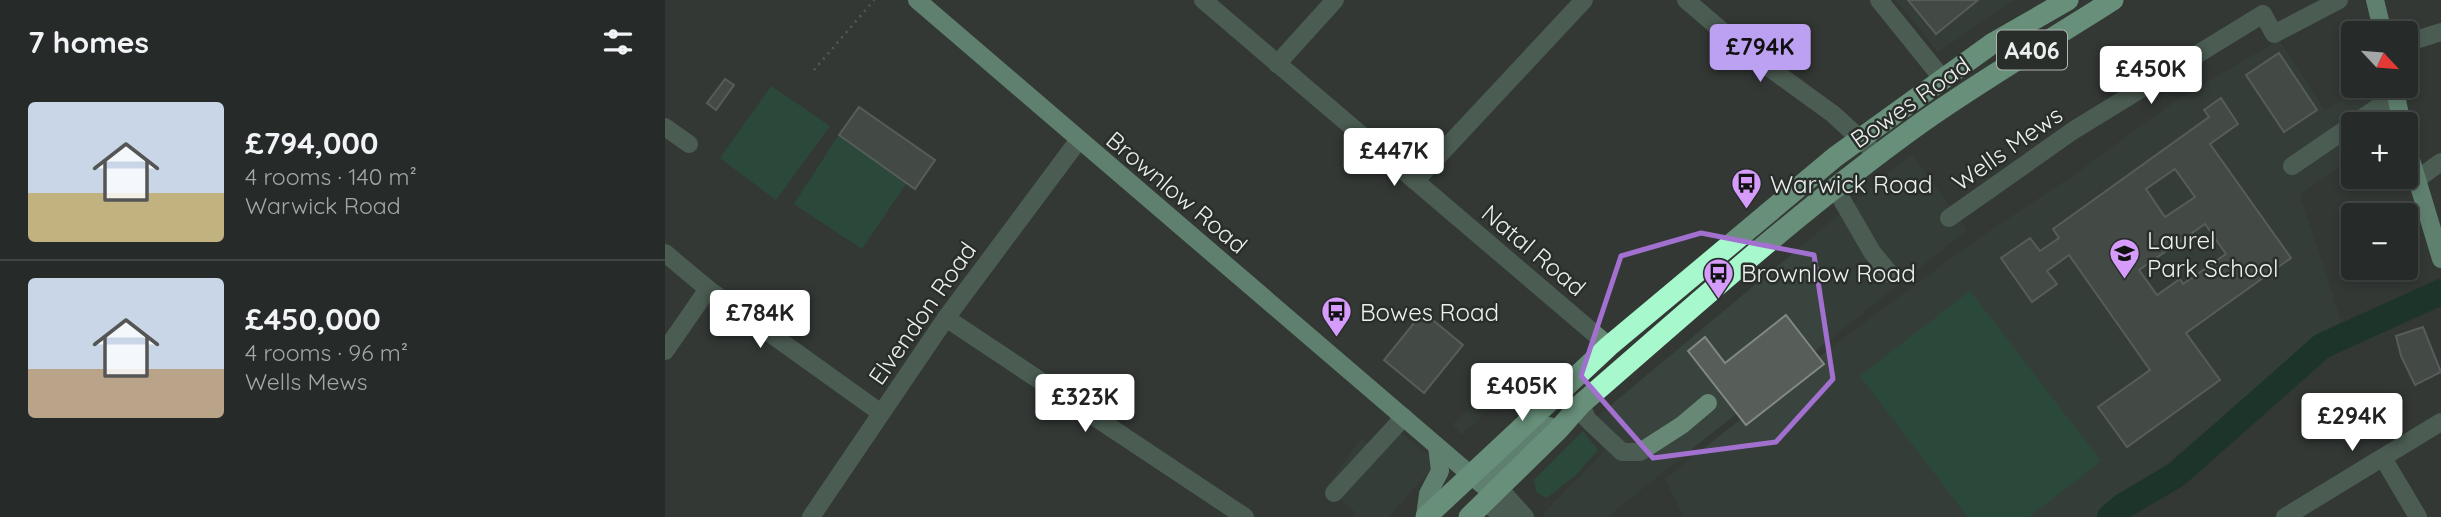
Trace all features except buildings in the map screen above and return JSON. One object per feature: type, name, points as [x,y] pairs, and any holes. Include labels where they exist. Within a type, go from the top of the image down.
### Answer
[{"type":"highway","name":"Bowes Road","points":[[1471,474],[1609,346],[1835,157],[1993,43],[2068,0]]},
{"type":"highway","name":"Bowes Road","points":[[1469,517],[1581,404],[1835,188],[1920,124],[2026,53],[2113,0]]},
{"type":"highway","name":"A406","points":[[1426,517],[1471,474]]},
{"type":"main road","name":"Brownlow Road","points":[[917,0],[1078,141],[1493,494]]},
{"type":"main road","points":[[2375,0],[2380,21]]},
{"type":"main road","points":[[2418,186],[2441,259]]},
{"type":"main road","name":"A406","points":[[1471,474],[1488,479],[1495,475],[1550,424],[1581,404]]},
{"type":"main road","points":[[1426,517],[1428,494],[1440,471],[1437,446]]},
{"type":"street","name":"Natal Road","points":[[1203,0],[1609,346]]},
{"type":"street","points":[[1277,64],[1335,0]]},
{"type":"street","points":[[1415,180],[1584,0]]},
{"type":"street","points":[[1686,0],[1742,48],[1833,114],[1878,155]]},
{"type":"street","points":[[1879,0],[1942,78]]},
{"type":"street","name":"Wells Mews","points":[[1949,218],[2074,130],[2263,14],[2274,34],[2339,0]]},
{"type":"street","points":[[2419,39],[2441,32]]},
{"type":"street","points":[[2292,166],[2384,98]]},
{"type":"street","points":[[665,127],[689,144]]},
{"type":"street","name":"Elvendon Road","points":[[811,517],[946,318],[1078,141]]},
{"type":"street","points":[[2418,179],[2441,162]]},
{"type":"street","points":[[1835,188],[1872,252],[1890,274]]},
{"type":"street","points":[[665,253],[708,289],[881,413]]},
{"type":"street","points":[[665,351],[708,289]]},
{"type":"street","points":[[946,318],[1245,517]]},
{"type":"street","points":[[1581,404],[1587,419],[1622,452],[1640,452],[1682,425],[1709,403]]},
{"type":"street","points":[[1333,494],[1403,417]]},
{"type":"street","points":[[2285,517],[2441,422]]},
{"type":"street","points":[[2383,458],[2418,517]]},
{"type":"street","points":[[1503,517],[1493,508],[1493,494],[1506,496],[1525,517]]},
{"type":"path","points":[[814,70],[874,0]]},
{"type":"highlighted area","points":[[1701,233],[1814,255],[1833,379],[1776,442],[1653,458],[1581,376],[1621,256]]},
{"type":"shaded area","points":[[1896,0],[2014,0],[1938,52]]},
{"type":"shaded area","name":"Laurel Park School","points":[[2279,40],[2325,111],[2344,98],[2383,98],[2386,112],[2341,112],[2341,165],[2300,195],[2341,321],[2101,517],[1684,517],[1665,479],[1842,339],[1976,240],[2071,177],[2177,100]]},
{"type":"shaded area","points":[[1912,154],[1967,230],[1607,517],[1545,517],[1543,514],[1605,450],[1587,425]]},
{"type":"shaded area","points":[[1514,365],[1525,378],[1461,435],[1453,424]]},
{"type":"shaded area","points":[[1397,430],[1437,462],[1389,517],[1354,517],[1356,513],[1326,487],[1362,438],[1376,452]]},
{"type":"green space","points":[[771,86],[830,126],[776,200],[720,158]]},
{"type":"green space","points":[[838,136],[907,182],[862,249],[794,204]]},
{"type":"green space","points":[[1970,291],[2101,461],[2029,517],[1968,517],[1860,376]]},
{"type":"green space","points":[[1583,431],[1598,450],[1577,474],[1547,498],[1536,492],[1534,480]]},
{"type":"waterway","points":[[2110,517],[2123,506],[2176,475],[2322,346],[2441,292]]},
{"type":"place","name":"Warwick Road","points":[[1747,211]]},
{"type":"place","name":"Laurel Park School","points":[[2124,281]]},
{"type":"place","name":"Brownlow Road","points":[[1718,300]]},
{"type":"place","name":"Bowes Road","points":[[1337,339]]}]
